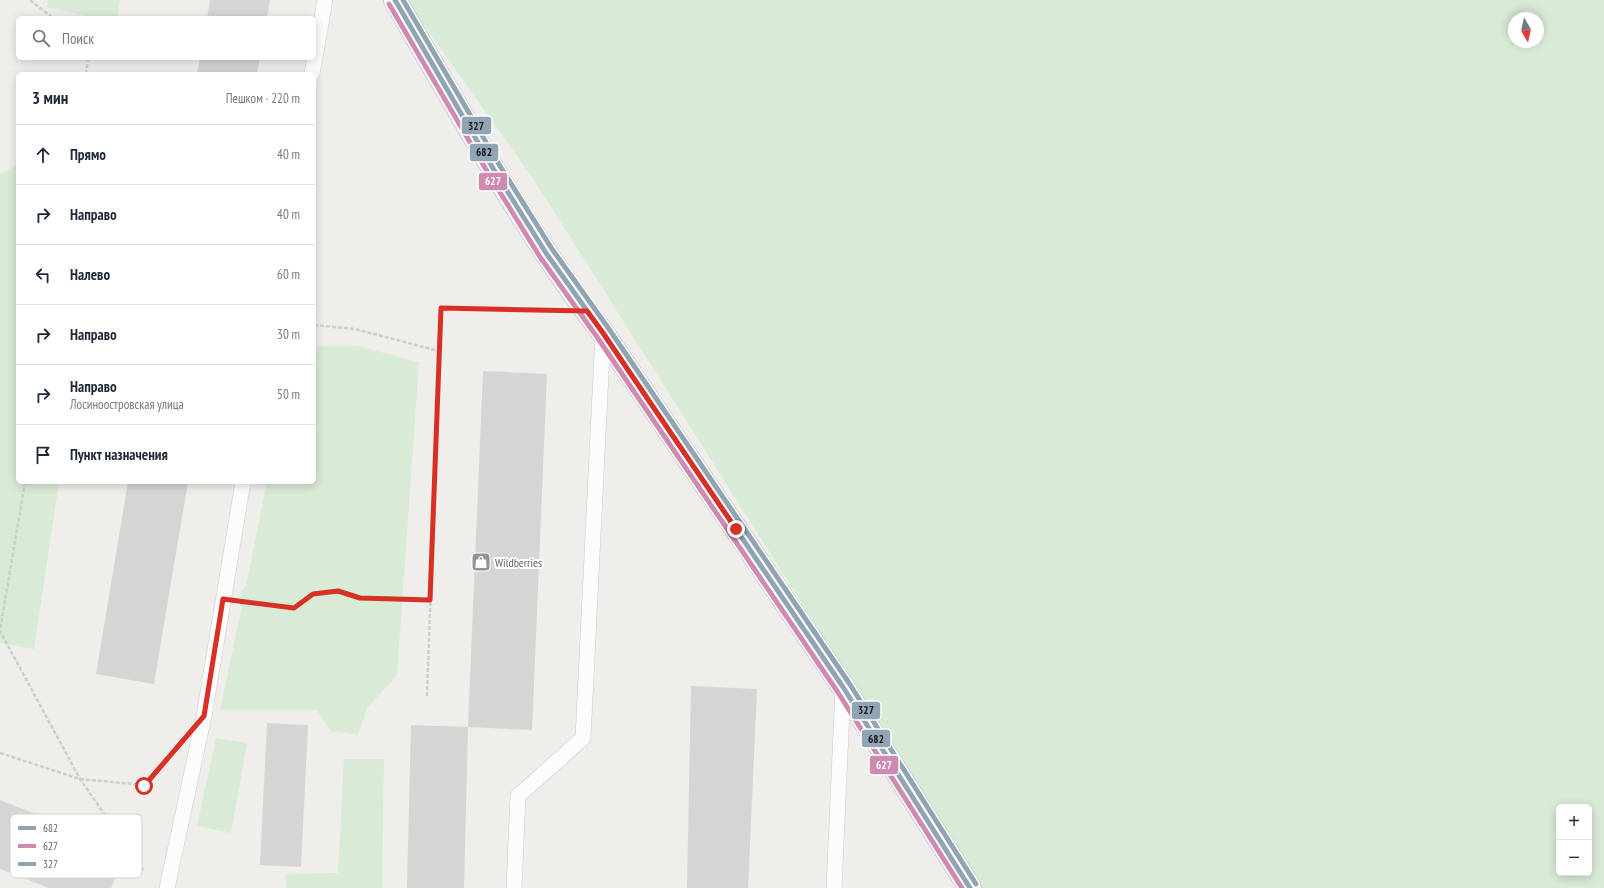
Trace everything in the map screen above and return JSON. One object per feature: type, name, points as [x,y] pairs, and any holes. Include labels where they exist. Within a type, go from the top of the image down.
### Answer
[{"type":"street","points":[[395,0],[513,203],[843,686],[970,888]]},
{"type":"lane","points":[[316,51],[325,0]]},
{"type":"lane","points":[[312,72],[314,60]]},
{"type":"lane","points":[[514,888],[518,796],[584,738],[603,333]]},
{"type":"lane","points":[[167,888],[204,716],[243,484]]},
{"type":"lane","points":[[834,888],[843,686]]},
{"type":"path","points":[[30,0],[50,16]]},
{"type":"path","points":[[86,72],[88,60]]},
{"type":"path","points":[[427,696],[441,308],[587,311]]},
{"type":"path","points":[[316,325],[355,329],[439,352]]},
{"type":"path","points":[[25,484],[0,631],[80,779],[104,814]]},
{"type":"path","points":[[223,599],[294,608],[313,594],[338,591],[360,598],[430,600]]},
{"type":"path","points":[[0,753],[80,779],[144,786],[169,756]]},
{"type":"path","points":[[142,868],[147,875]]},
{"type":"green space","points":[[48,0],[120,0],[117,16],[87,16],[47,7]]},
{"type":"green space","points":[[406,0],[1604,0],[1604,888],[982,888],[534,180]]},
{"type":"green space","points":[[16,166],[16,484],[59,484],[34,649],[0,643],[0,174]]},
{"type":"green space","points":[[316,346],[357,346],[419,362],[397,675],[367,708],[358,735],[331,731],[317,710],[220,710],[243,601],[240,593],[246,586],[267,484],[316,484]]},
{"type":"green space","points":[[216,738],[247,743],[231,833],[197,826]]},
{"type":"green space","points":[[344,759],[384,759],[382,888],[286,888],[285,874],[338,873]]},
{"type":"building","points":[[210,0],[270,0],[267,16],[207,16]]},
{"type":"building","points":[[200,60],[260,60],[257,72],[197,72]]},
{"type":"building","points":[[483,371],[547,374],[532,730],[468,727]]},
{"type":"building","points":[[128,484],[188,484],[154,684],[96,674]]},
{"type":"building","points":[[691,686],[757,689],[748,888],[687,888]]},
{"type":"building","points":[[267,723],[308,725],[301,867],[260,865]]},
{"type":"building","points":[[411,725],[468,727],[464,888],[407,888]]},
{"type":"building","points":[[0,800],[36,814],[10,814],[10,873],[0,869]]},
{"type":"building","points":[[23,878],[115,878],[111,888],[49,888]]},
{"type":"transit line","name":"682","points":[[395,0],[494,170],[546,253],[603,333],[843,687],[970,888]]},
{"type":"transit line","name":"327","points":[[403,0],[500,166],[552,249],[609,329],[849,683],[976,884]]},
{"type":"transit line","name":"627","points":[[389,4],[488,173],[540,257],[597,337],[837,691],[962,888]]},
{"type":"place","name":"Wildberries","points":[[481,562]]},
{"type":"route","points":[[144,786],[204,716],[223,599],[294,608],[313,594],[338,591],[360,598],[430,600],[441,308],[587,311],[736,529]]}]
